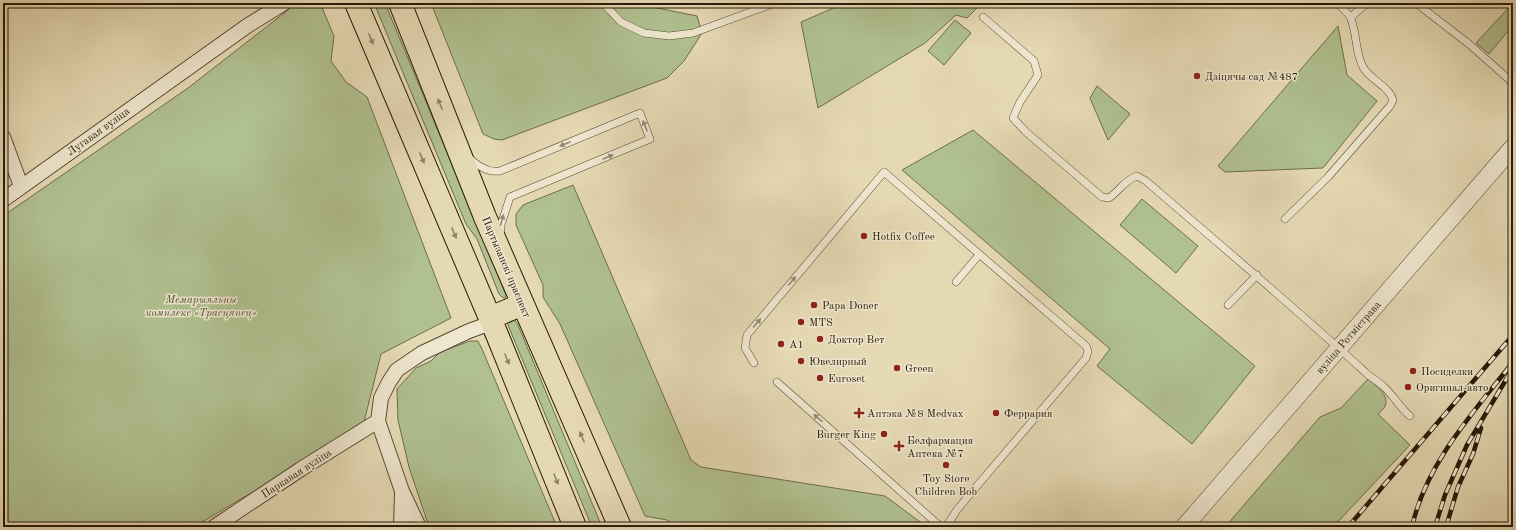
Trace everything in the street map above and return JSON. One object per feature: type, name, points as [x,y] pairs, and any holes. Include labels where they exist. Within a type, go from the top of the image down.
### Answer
[{"type":"highway","name":"Партызанскі праспект","points":[[400,3],[485,217],[620,522]]},
{"type":"highway","points":[[354,6],[490,320],[575,527]]},
{"type":"highway","points":[[490,320],[523,304]]},
{"type":"street","name":"Лугавая вуліца","points":[[3,200],[175,76],[238,32],[284,3]]},
{"type":"street","points":[[3,138],[21,186]]},
{"type":"street","name":"вуліца Ротмістрава","points":[[1184,527],[1513,147]]},
{"type":"street","points":[[419,527],[402,491],[378,421],[381,398],[388,382],[397,370],[422,353],[490,320]]},
{"type":"street","name":"Паркавая вуліца","points":[[214,527],[301,469],[378,421]]},
{"type":"street","points":[[401,527],[402,491]]},
{"type":"lane","points":[[603,3],[621,22],[644,33],[669,36],[693,33],[775,3]]},
{"type":"lane","points":[[1285,219],[1328,177],[1390,106],[1393,100],[1391,94],[1363,67],[1358,54],[1351,17],[1337,3]]},
{"type":"lane","points":[[1351,17],[1367,3]]},
{"type":"lane","points":[[1417,3],[1469,44],[1513,83]]},
{"type":"lane","points":[[983,17],[1034,61],[1038,75],[1020,102],[1013,118],[1026,132],[1102,196],[1110,198],[1130,178],[1138,176],[1146,181],[1256,275],[1339,348],[1366,374],[1384,386],[1398,400],[1410,416]]},
{"type":"lane","points":[[455,139],[468,158],[479,166],[493,172],[500,171],[640,113],[650,139],[510,197],[500,225],[503,258]]},
{"type":"lane","points":[[754,363],[745,348],[747,334],[884,172],[1086,346],[1088,351],[1086,358],[966,498],[946,527]]},
{"type":"lane","points":[[956,282],[979,255]]},
{"type":"lane","points":[[1228,305],[1256,275]]},
{"type":"lane","points":[[777,382],[941,527]]},
{"type":"green space","name":"Мемарыяльны комплекс «Трасцянец»","points":[[297,3],[320,3],[334,36],[331,61],[346,82],[367,97],[451,318],[381,354],[363,426],[194,527],[3,527],[3,216],[188,88]]},
{"type":"green space","points":[[374,3],[385,3],[504,290],[506,295],[505,298],[499,294],[477,239],[466,224]]},
{"type":"green space","points":[[431,3],[633,3],[697,16],[702,33],[684,61],[667,78],[502,140],[494,139],[483,134]]},
{"type":"green space","points":[[845,3],[982,3],[967,18],[956,15],[925,43],[818,108],[801,22]]},
{"type":"green space","points":[[1513,3],[1513,25],[1489,54],[1476,43]]},
{"type":"green space","points":[[955,20],[971,33],[944,65],[928,51]]},
{"type":"green space","points":[[1338,26],[1347,75],[1377,101],[1323,168],[1225,172],[1218,166]]},
{"type":"green space","points":[[1097,86],[1130,114],[1108,140],[1090,98]]},
{"type":"green space","points":[[973,130],[1255,366],[1192,444],[1097,366],[1110,349],[902,170]]},
{"type":"green space","points":[[573,185],[691,460],[701,467],[885,496],[927,527],[691,527],[674,525],[667,520],[645,516],[560,324],[543,297],[543,285],[516,225],[516,214],[523,205]]},
{"type":"green space","points":[[1142,199],[1198,246],[1176,273],[1120,225]]},
{"type":"green space","points":[[513,317],[518,325],[602,527],[592,527],[510,330],[506,319]]},
{"type":"green space","points":[[470,341],[478,341],[482,349],[557,527],[429,527],[409,467],[398,420],[397,389],[416,368],[431,361],[440,352]]},
{"type":"green space","points":[[1368,379],[1384,394],[1386,402],[1383,409],[1378,414],[1410,445],[1333,527],[1225,527],[1320,417],[1341,408]]},
{"type":"railway","points":[[1348,527],[1513,335]]},
{"type":"railway","points":[[1412,527],[1428,481],[1440,460],[1453,439],[1513,362]]},
{"type":"railway","points":[[1435,527],[1445,495],[1467,445],[1510,373]]},
{"type":"railway","points":[[1446,527],[1458,487],[1473,454],[1481,428]]},
{"type":"place","name":"Дзіцячы сад №487","points":[[1197,76]]},
{"type":"place","name":"Hotfix Coffee","points":[[864,236]]},
{"type":"place","name":"Papa Doner","points":[[814,305]]},
{"type":"place","name":"MTS","points":[[801,322]]},
{"type":"place","name":"Доктор Вет","points":[[820,339]]},
{"type":"place","name":"A1","points":[[781,344]]},
{"type":"place","name":"Ювелирный","points":[[801,361]]},
{"type":"place","name":"Green","points":[[897,368]]},
{"type":"place","name":"Посиделки","points":[[1413,371]]},
{"type":"place","name":"Euroset","points":[[820,378]]},
{"type":"place","name":"Оригинал-авто","points":[[1408,387]]},
{"type":"place","name":"Аптэка №8 Medvax","points":[[859,413]]},
{"type":"place","name":"Феррария","points":[[996,413]]},
{"type":"place","name":"Burger King","points":[[884,434]]},
{"type":"place","name":"Белфармация Аптека №7","points":[[899,446]]},
{"type":"place","name":"Toy Store Children Bob","points":[[946,465]]}]
